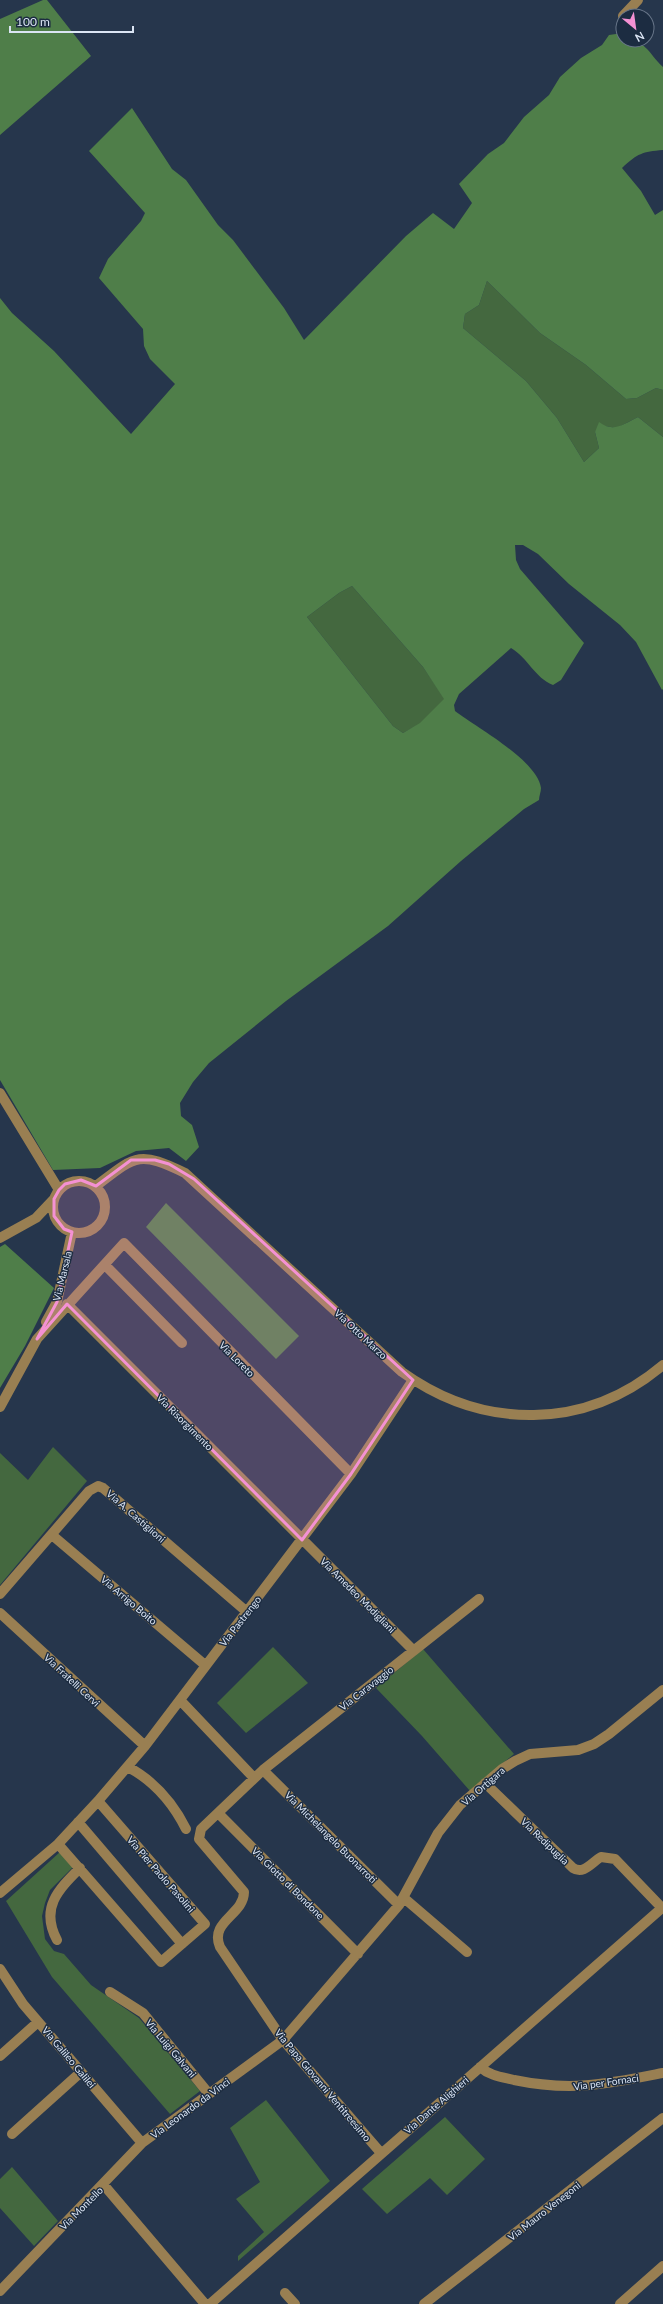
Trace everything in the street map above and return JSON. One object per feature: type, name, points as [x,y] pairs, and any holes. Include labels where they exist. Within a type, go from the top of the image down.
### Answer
[{"type":"street","points":[[630,8],[638,0]]},
{"type":"street","points":[[0,1093],[56,1195],[54,1216],[64,1229],[72,1232],[90,1231],[103,1219],[106,1210],[106,1201],[96,1186],[89,1182],[72,1181],[56,1195],[36,1218],[0,1238]]},
{"type":"street","name":"Via Otto Marzo","points":[[96,1186],[131,1160],[155,1160],[168,1164],[185,1173],[390,1361],[413,1380],[443,1396],[473,1408],[504,1414],[536,1415],[568,1412],[598,1403],[628,1390],[663,1365]]},
{"type":"street","name":"Via Marsala","points":[[0,1408],[57,1302],[72,1232]]},
{"type":"street","name":"Via Marsala","points":[[37,1340],[124,1243]]},
{"type":"street","name":"Via Loreto","points":[[124,1243],[351,1474]]},
{"type":"street","points":[[105,1265],[182,1343]]},
{"type":"street","name":"Via Risorgimento","points":[[68,1304],[302,1540]]},
{"type":"street","name":"Via Pastrengo","points":[[0,1893],[58,1844],[98,1801],[145,1746],[351,1474],[413,1380]]},
{"type":"street","name":"Via A. Castiglioni","points":[[0,1594],[89,1491],[95,1487],[103,1488],[247,1612]]},
{"type":"street","name":"Via Arrigo Boito","points":[[52,1535],[205,1665]]},
{"type":"street","name":"Via Amedeo Modigliani","points":[[302,1540],[413,1650]]},
{"type":"street","name":"Via Caravaggio","points":[[254,1778],[479,1599]]},
{"type":"street","name":"Via Fratelli Cervi","points":[[0,1613],[145,1746]]},
{"type":"street","name":"Via Ortigara","points":[[283,2040],[358,1954],[401,1901],[438,1833],[460,1806],[502,1769],[530,1754],[578,1750],[594,1744],[609,1734],[663,1690]]},
{"type":"street","points":[[180,1700],[254,1778]]},
{"type":"street","points":[[128,1767],[163,1794],[172,1804],[186,1829]]},
{"type":"street","name":"Via Michelangelo Buonarroti","points":[[263,1770],[401,1901]]},
{"type":"street","name":"Via Papa Giovanni Ventitreesimo","points":[[254,1778],[201,1829],[199,1839],[244,1892],[244,1898],[218,1930],[217,1940],[283,2040],[381,2153]]},
{"type":"street","name":"Via Redipuglia","points":[[485,1784],[573,1868],[578,1871],[583,1870],[601,1856],[615,1859],[662,1907]]},
{"type":"street","name":"Via Pier Paolo Pasolini","points":[[58,1844],[161,1962],[205,1924],[98,1801]]},
{"type":"street","name":"Via Giotto di Bondone","points":[[218,1813],[358,1954]]},
{"type":"street","points":[[78,1822],[182,1944]]},
{"type":"street","points":[[57,1940],[51,1929],[49,1915],[52,1903],[58,1890],[80,1868]]},
{"type":"street","points":[[401,1901],[467,1952]]},
{"type":"street","name":"Via Dante Alighieri","points":[[210,2304],[662,1907]]},
{"type":"street","name":"Via Galileo Galilei","points":[[0,1969],[23,2004],[142,2143]]},
{"type":"street","name":"Via Luigi Galvani","points":[[110,1992],[143,2013],[210,2094]]},
{"type":"street","points":[[0,2056],[38,2022]]},
{"type":"street","name":"Via Leonardo da Vinci","points":[[103,2184],[142,2143],[283,2040]]},
{"type":"street","name":"Via per Fornaci","points":[[480,2066],[492,2075],[534,2084],[566,2087],[598,2085],[663,2073]]},
{"type":"street","points":[[12,2134],[81,2072]]},
{"type":"street","name":"Via Mauro Venegoni","points":[[424,2304],[663,2118]]},
{"type":"street","name":"Via Montello","points":[[0,2291],[103,2184],[205,2304]]},
{"type":"street","points":[[620,2304],[663,2266]]},
{"type":"street","points":[[285,2293],[295,2304]]},
{"type":"highlighted area","points":[[131,1160],[155,1160],[169,1164],[194,1179],[413,1380],[351,1474],[302,1540],[67,1304],[37,1339],[57,1302],[72,1232],[64,1229],[54,1216],[54,1199],[59,1190],[65,1184],[81,1180],[96,1186]]},
{"type":"green space","points":[[43,0],[47,0],[91,56],[0,135],[0,19]]},
{"type":"green space","points":[[615,34],[615,48],[646,48],[663,67],[663,150],[636,156],[622,168],[641,191],[655,215],[663,210],[663,390],[656,388],[637,398],[626,399],[586,365],[540,333],[487,281],[479,305],[465,314],[463,328],[526,381],[557,418],[584,462],[599,448],[595,432],[599,422],[609,427],[614,427],[623,425],[638,417],[663,437],[663,689],[662,690],[636,642],[620,625],[569,584],[538,554],[523,545],[515,545],[516,560],[520,569],[584,643],[561,680],[553,685],[541,678],[517,652],[511,648],[459,694],[454,705],[455,711],[505,745],[529,767],[537,778],[541,788],[539,800],[524,809],[461,861],[388,926],[286,1001],[209,1063],[193,1082],[180,1103],[181,1116],[192,1125],[199,1147],[186,1161],[169,1148],[136,1151],[100,1168],[53,1170],[0,1080],[0,298],[12,313],[54,351],[131,434],[175,384],[150,359],[144,346],[143,329],[99,278],[108,259],[141,221],[145,213],[89,151],[132,108],[172,169],[186,180],[218,225],[233,240],[284,308],[304,340],[406,236],[433,213],[454,229],[472,203],[459,184],[488,154],[504,143],[524,117],[549,95],[560,77],[581,58],[602,45],[609,35]],"holes":[[[352,586],[423,667],[444,699],[420,723],[403,733],[393,726],[307,617],[339,593]]]},
{"type":"green space","points":[[487,281],[540,333],[586,365],[626,399],[637,398],[656,388],[663,390],[663,437],[638,417],[617,428],[604,426],[595,432],[599,448],[584,462],[557,418],[526,381],[463,328],[465,314],[479,305]]},
{"type":"green space","points":[[352,586],[423,667],[445,699],[420,724],[403,733],[393,726],[307,617],[339,593]]},
{"type":"green space","points":[[166,1203],[299,1336],[276,1359],[146,1227]]},
{"type":"green space","points":[[5,1244],[54,1288],[25,1346],[0,1388],[0,1247]]},
{"type":"green space","points":[[53,1447],[87,1481],[0,1585],[0,1453],[28,1480]]},
{"type":"green space","points":[[273,1647],[308,1683],[246,1733],[217,1703]]},
{"type":"green space","points":[[423,1649],[514,1754],[470,1791],[422,1736],[376,1688]]},
{"type":"green space","points":[[60,1852],[73,1867],[50,1890],[42,1916],[45,1939],[54,1951],[64,1954],[91,1985],[139,2018],[200,2091],[170,2114],[52,1977],[6,1901]]},
{"type":"green space","points":[[266,2100],[330,2181],[238,2261],[238,2256],[264,2232],[236,2199],[260,2182],[230,2128]]},
{"type":"green space","points":[[445,2117],[485,2159],[447,2195],[430,2178],[387,2214],[362,2189]]},
{"type":"green space","points":[[12,2167],[58,2221],[34,2246],[0,2208],[0,2179]]}]
